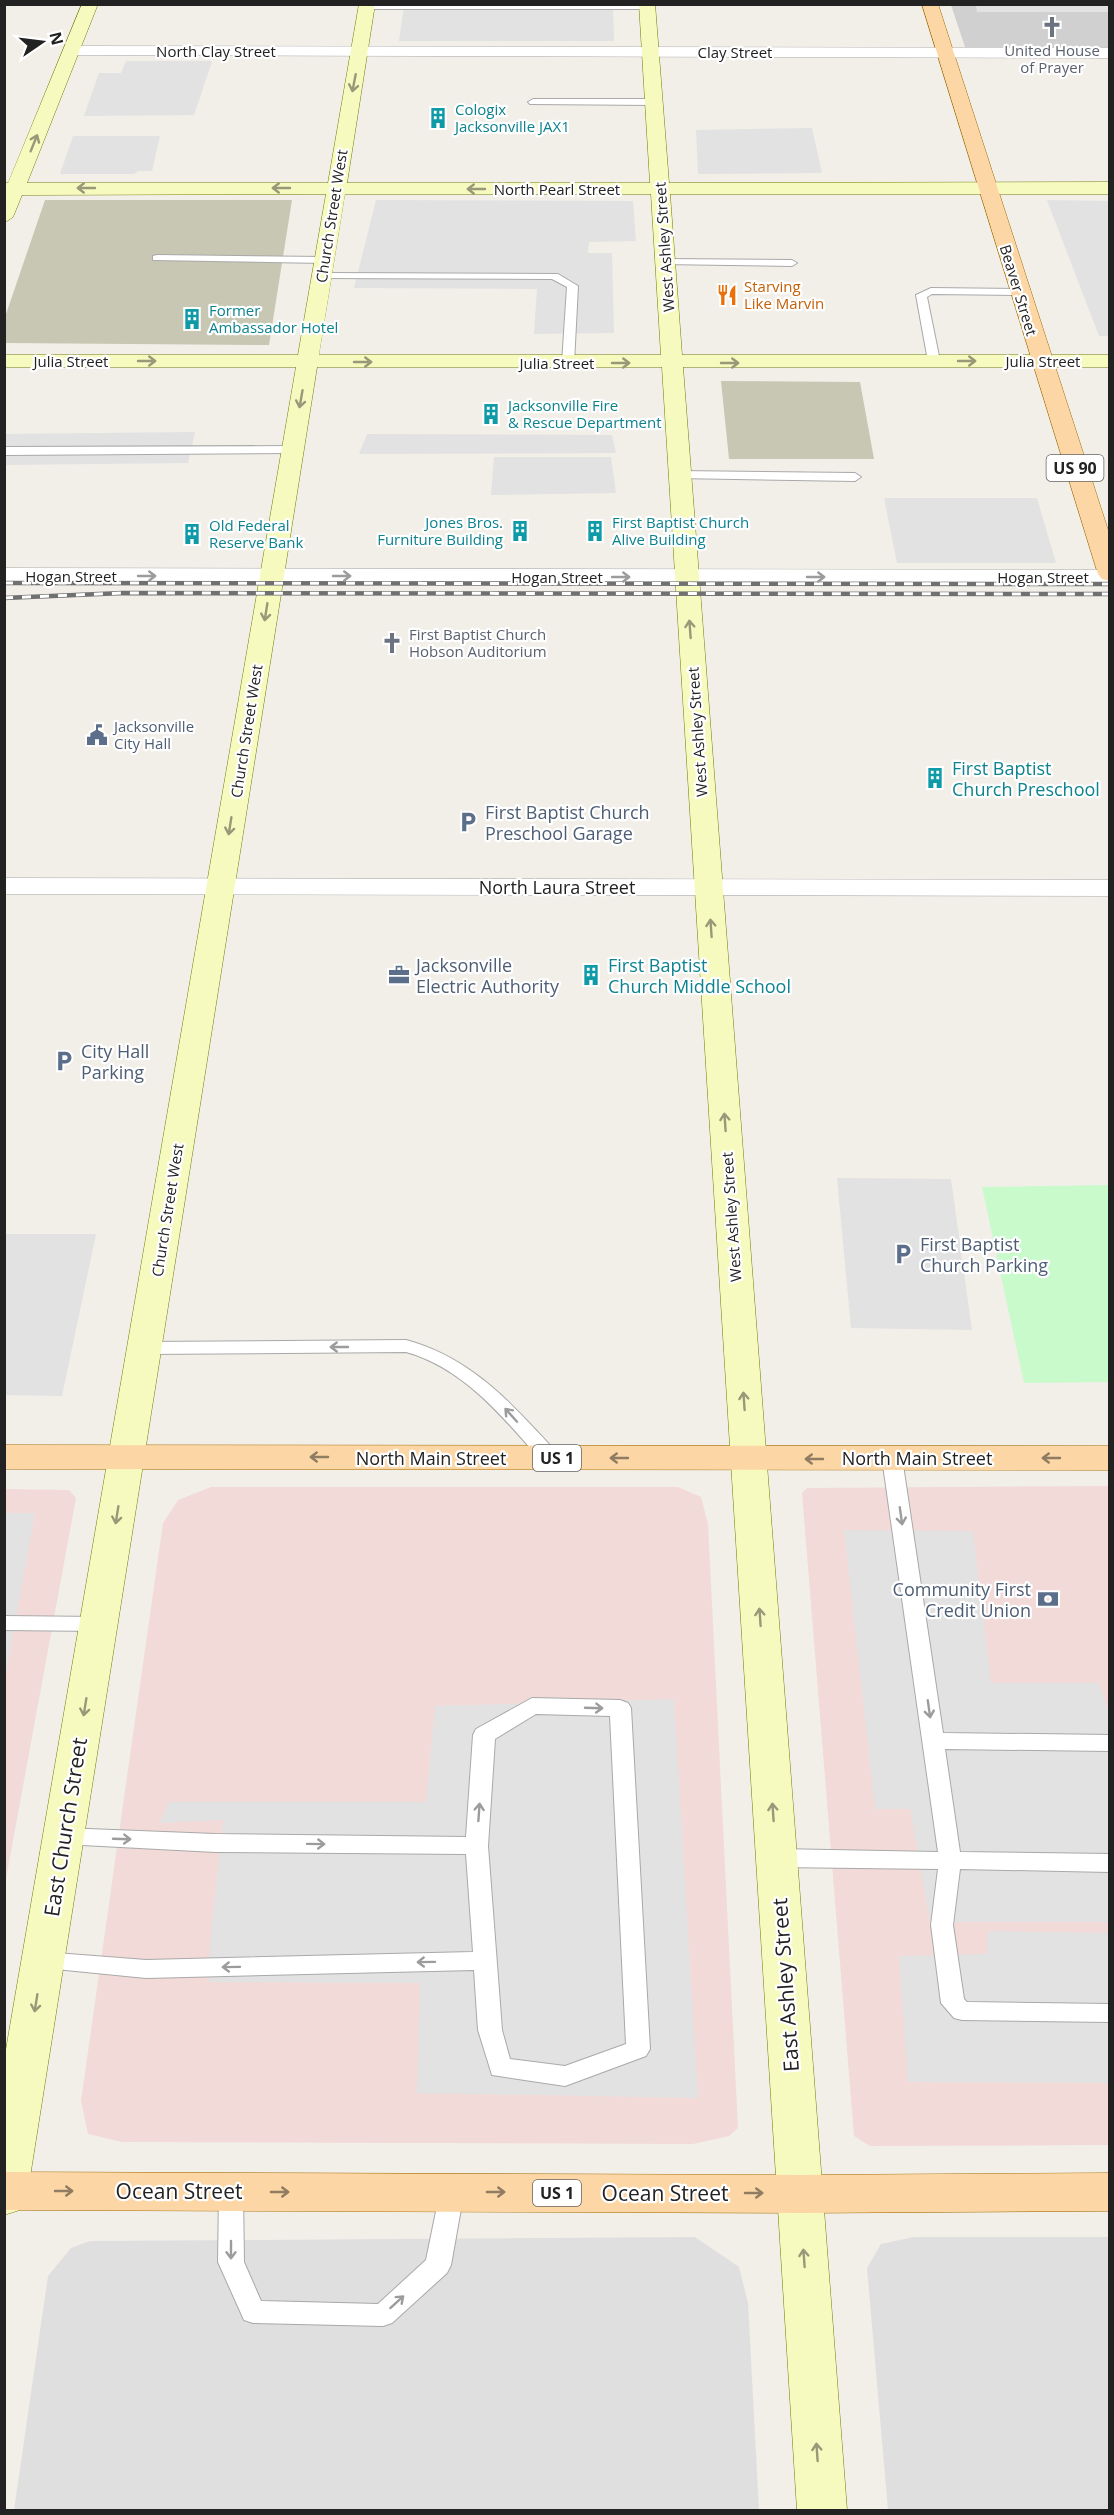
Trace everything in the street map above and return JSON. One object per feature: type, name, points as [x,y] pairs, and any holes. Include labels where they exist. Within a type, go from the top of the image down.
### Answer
[{"type":"main road","name":"Beaver Street","points":[[930,4],[1110,576]]},
{"type":"main road","name":"North Main Street","points":[[4,1457],[1110,1458]]},
{"type":"main road","name":"Ocean Street","points":[[5,2193],[1110,2192]]},
{"type":"street","points":[[4,217],[10,189],[90,4]]},
{"type":"street","name":"Church Street West","points":[[126,1457],[367,5]]},
{"type":"street","name":"West Ashley Street","points":[[647,5],[748,1459]]},
{"type":"street","name":"North Clay Street","points":[[71,51],[360,51]]},
{"type":"street","name":"Clay Street","points":[[360,51],[1110,52]]},
{"type":"street","name":"North Pearl Street","points":[[10,189],[1110,188]]},
{"type":"street","name":"Julia Street","points":[[4,361],[568,363],[1110,361]]},
{"type":"street","name":"Hogan Street","points":[[4,575],[1110,576]]},
{"type":"street","name":"North Laura Street","points":[[4,886],[1110,888]]},
{"type":"street","name":"East Church Street","points":[[5,2193],[126,1457]]},
{"type":"street","name":"East Ashley Street","points":[[748,1459],[822,2511]]},
{"type":"lane","points":[[367,5],[647,5]]},
{"type":"lane","points":[[533,102],[654,102]]},
{"type":"lane","points":[[158,258],[322,268],[554,276],[573,286],[568,363]]},
{"type":"lane","points":[[665,262],[792,263]]},
{"type":"lane","points":[[934,362],[921,295],[931,291],[1020,292]]},
{"type":"lane","points":[[4,451],[292,450]]},
{"type":"lane","points":[[680,475],[855,477]]},
{"type":"lane","points":[[144,1348],[406,1346],[426,1349],[492,1395],[550,1458]]},
{"type":"lane","points":[[892,1458],[950,1861],[942,1925],[953,2003],[962,2011],[1110,2013]]},
{"type":"lane","points":[[4,1623],[98,1624]]},
{"type":"lane","points":[[532,1706],[620,1708],[638,2049],[565,2076],[501,2068],[490,2030],[477,1846],[484,1735],[532,1706]]},
{"type":"lane","points":[[933,1741],[1110,1743]]},
{"type":"lane","points":[[63,1836],[215,1843],[477,1846]]},
{"type":"lane","points":[[777,1858],[1110,1863]]},
{"type":"lane","points":[[43,1961],[146,1969],[485,1961]]},
{"type":"lane","points":[[231,2192],[231,2262],[253,2313],[383,2315],[438,2265],[452,2192]]},
{"type":"shaded area","points":[[404,5],[613,5],[614,41],[399,41]]},
{"type":"shaded area","points":[[951,5],[1109,5],[1109,47],[965,47]]},
{"type":"shaded area","points":[[976,5],[1109,5],[1109,12],[977,12]]},
{"type":"shaded area","points":[[126,61],[212,61],[194,115],[84,116],[99,73],[121,73]]},
{"type":"shaded area","points":[[812,128],[822,173],[698,174],[696,130]]},
{"type":"shaded area","points":[[73,136],[160,136],[152,171],[138,171],[134,174],[60,174]]},
{"type":"shaded area","points":[[45,200],[292,200],[269,345],[5,343],[5,317]]},
{"type":"shaded area","points":[[376,200],[633,201],[636,241],[589,242],[588,253],[612,253],[614,333],[534,334],[537,289],[354,288]]},
{"type":"shaded area","points":[[1047,200],[1109,201],[1109,336],[1099,336]]},
{"type":"shaded area","points":[[721,381],[860,382],[874,459],[729,459]]},
{"type":"shaded area","points":[[195,432],[188,463],[5,465],[4,434]]},
{"type":"shaded area","points":[[367,434],[612,435],[616,453],[359,454]]},
{"type":"shaded area","points":[[494,457],[611,457],[616,493],[491,495]]},
{"type":"shaded area","points":[[884,498],[1037,498],[1056,563],[897,563]]},
{"type":"shaded area","name":"First Baptist Church Parking","points":[[837,1178],[951,1179],[972,1330],[851,1328]]},
{"type":"shaded area","points":[[5,1234],[96,1234],[62,1396],[5,1395]]},
{"type":"shaded area","points":[[1109,1486],[1109,2145],[870,2146],[854,2136],[802,1493],[807,1488]]},
{"type":"shaded area","points":[[211,1487],[678,1487],[701,1497],[708,1524],[738,2128],[729,2136],[693,2144],[122,2142],[88,2134],[81,2101],[163,1523],[178,1500]]},
{"type":"shaded area","points":[[5,1489],[69,1490],[76,1498],[5,1884]]},
{"type":"shaded area","points":[[5,1513],[35,1513],[5,1679]]},
{"type":"shaded area","points":[[844,1530],[973,1531],[991,1683],[1099,1683],[1110,1716],[1109,1922],[930,1922],[910,1809],[875,1809]]},
{"type":"shaded area","points":[[674,1699],[698,2098],[417,2093],[420,1983],[209,1982],[210,1943],[223,1820],[160,1823],[169,1802],[426,1802],[435,1706]]},
{"type":"shaded area","points":[[988,1931],[1109,1933],[1109,2083],[908,2082],[899,1956],[987,1954]]},
{"type":"shaded area","points":[[695,2237],[739,2267],[748,2303],[759,2510],[14,2510],[48,2276],[71,2248],[90,2241]]},
{"type":"shaded area","points":[[914,2237],[1109,2237],[1109,2510],[888,2510],[867,2268],[881,2244]]},
{"type":"green space","points":[[1109,1185],[1109,1382],[1024,1383],[982,1187]]},
{"type":"railway","points":[[4,583],[1110,584]]},
{"type":"railway","points":[[4,598],[123,593],[1110,594]]},
{"type":"place","name":"United House of Prayer","points":[[1052,27]]},
{"type":"place","name":"Cologix Jacksonville JAX1","points":[[438,118]]},
{"type":"place","name":"Starving Like Marvin","points":[[727,295]]},
{"type":"place","name":"Former Ambassador Hotel","points":[[192,319]]},
{"type":"place","name":"Jacksonville Fire & Rescue Department","points":[[491,414]]},
{"type":"place","name":"Jones Bros. Furniture Building","points":[[520,531]]},
{"type":"place","name":"First Baptist Church Alive Building","points":[[595,531]]},
{"type":"place","name":"Old Federal Reserve Bank","points":[[192,534]]},
{"type":"place","name":"First Baptist Church Hobson Auditorium","points":[[392,643]]},
{"type":"place","name":"Jacksonville City Hall","points":[[97,735]]},
{"type":"place","name":"First Baptist Church Preschool","points":[[935,778]]},
{"type":"place","name":"First Baptist Church Preschool Garage","points":[[468,822]]},
{"type":"place","name":"Jacksonville Electric Authority","points":[[399,975]]},
{"type":"place","name":"First Baptist Church Middle School","points":[[591,975]]},
{"type":"place","name":"City Hall Parking","points":[[64,1061]]},
{"type":"place","name":"First Baptist Church Parking","points":[[903,1254]]},
{"type":"place","name":"Community First Credit Union","points":[[1048,1599]]}]
